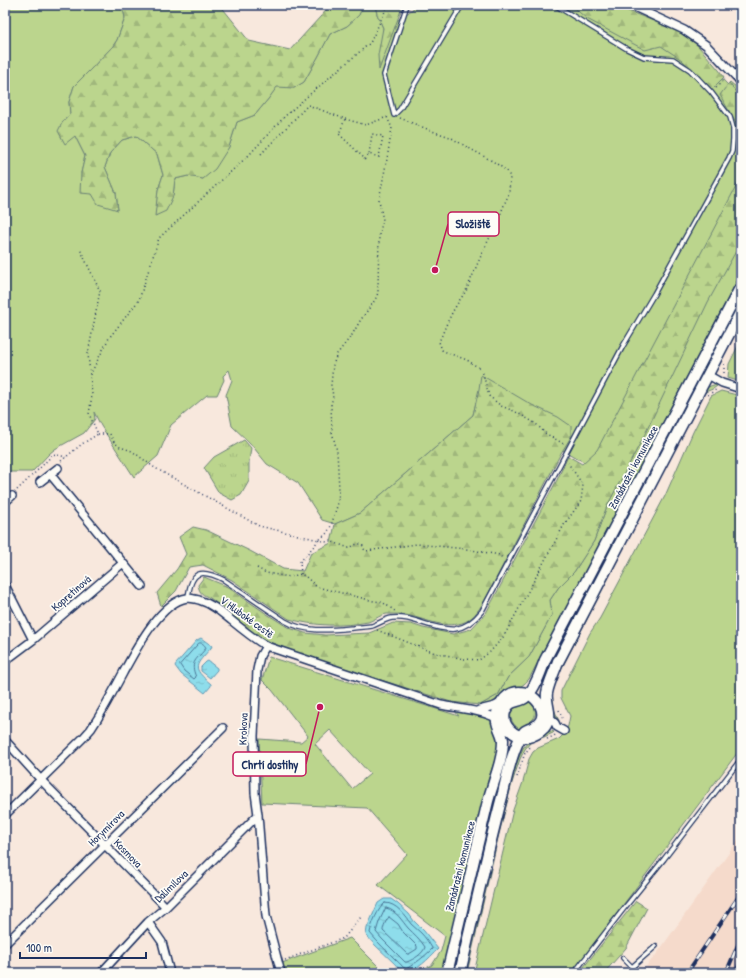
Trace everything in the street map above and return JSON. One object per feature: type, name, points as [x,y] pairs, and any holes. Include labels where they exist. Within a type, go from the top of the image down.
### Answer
[{"type":"main road","name":"Zanádražní komunikace","points":[[529,694],[741,286]]},
{"type":"main road","points":[[527,739],[525,731],[538,724],[541,716],[539,697],[546,682],[741,311]]},
{"type":"main road","name":"Zanádražní komunikace","points":[[501,703],[508,696],[527,688],[546,660]]},
{"type":"main road","points":[[501,703],[498,710],[503,723],[513,733],[527,739],[543,736],[544,728],[550,713],[547,694],[558,661]]},
{"type":"main road","points":[[519,692],[529,694],[534,697],[541,706]]},
{"type":"main road","points":[[503,723],[508,706],[516,700],[524,699],[529,694]]},
{"type":"main road","name":"Zanádražní komunikace","points":[[447,973],[490,795],[499,764],[503,740],[498,726],[503,723],[510,733],[510,739],[506,752],[499,764]]},
{"type":"main road","points":[[460,973],[493,830],[512,778],[514,753],[527,739]]},
{"type":"street","points":[[630,5],[684,30],[706,45],[730,73],[741,82]]},
{"type":"street","points":[[708,375],[722,383],[741,389]]},
{"type":"street","points":[[40,482],[58,468]]},
{"type":"street","points":[[50,474],[142,586]]},
{"type":"street","points":[[5,502],[12,496]]},
{"type":"street","name":"Kopretinová","points":[[5,661],[33,640],[123,563]]},
{"type":"street","points":[[5,585],[33,640]]},
{"type":"street","points":[[5,815],[91,729],[142,640],[157,619],[176,602],[188,598]]},
{"type":"street","name":"V Hluboké cestě","points":[[188,598],[200,600],[216,608],[255,640],[266,646],[441,705],[476,710],[489,708],[501,703]]},
{"type":"street","name":"Krokova","points":[[266,646],[260,656],[257,670],[254,728],[255,793],[266,916],[281,973]]},
{"type":"street","points":[[541,706],[545,714],[560,728]]},
{"type":"street","name":"V Hluboké cestě","points":[[476,710],[503,723]]},
{"type":"street","name":"Horymírova","points":[[5,944],[223,728]]},
{"type":"street","points":[[543,736],[544,730],[560,728]]},
{"type":"street","name":"Kosmova","points":[[5,740],[41,780],[166,907]]},
{"type":"street","name":"Dalimilova","points":[[101,973],[148,922],[166,907],[258,814]]},
{"type":"street","points":[[148,922],[162,942],[170,973]]},
{"type":"lane","points":[[408,5],[384,75],[394,115],[400,110],[462,5]]},
{"type":"lane","points":[[188,598],[189,588],[193,578],[200,573],[214,575],[224,580],[290,624],[318,630],[372,626],[392,618],[406,619],[442,629],[455,629],[467,625],[475,620],[482,611],[569,446],[732,151],[733,140],[730,117],[711,92],[690,70],[673,59],[644,57],[627,49],[555,5]]},
{"type":"lane","points":[[574,973],[741,759]]},
{"type":"lane","points":[[623,958],[632,967],[656,946]]},
{"type":"path","points":[[90,374],[109,338],[139,300],[159,238],[249,155],[285,116],[370,43],[388,5]]},
{"type":"path","points":[[711,92],[730,73]]},
{"type":"path","points":[[261,154],[308,105],[366,125],[387,117],[392,128],[379,200],[383,220],[379,235],[378,293],[352,335],[337,354],[333,365],[331,385],[333,396],[331,406],[332,432],[337,451],[339,489],[338,503],[331,526],[327,533],[300,562],[301,574]]},
{"type":"path","points":[[394,115],[415,125],[450,137],[508,171],[510,177],[509,193],[466,291],[458,301],[439,342],[442,350],[468,360],[482,370],[489,396],[501,406],[514,411],[534,423],[545,433],[569,446]]},
{"type":"path","points":[[345,119],[340,134],[364,160],[368,154],[372,134],[383,136],[379,157],[368,154]]},
{"type":"path","points":[[80,249],[100,291],[88,354],[92,395],[89,414],[98,434]]},
{"type":"path","points":[[724,379],[724,366],[726,360]]},
{"type":"path","points":[[707,397],[720,387]]},
{"type":"path","points":[[58,468],[58,463],[82,444],[98,434],[110,434],[114,442],[120,447],[132,451],[155,468],[259,526],[327,542],[330,541],[349,548],[357,544],[362,544],[366,551],[417,544],[500,555],[507,564]]},
{"type":"path","points":[[12,496],[43,466],[53,454],[66,457]]},
{"type":"path","points":[[365,627],[388,634],[432,652],[464,659],[479,660],[490,652],[504,636],[564,525],[581,501],[583,485],[564,458]]},
{"type":"path","points":[[257,568],[266,573],[290,577],[301,574],[318,587],[382,602],[406,619]]},
{"type":"path","points":[[543,736],[555,735],[560,728],[562,720],[558,708]]},
{"type":"path","points":[[512,778],[526,753],[527,739]]},
{"type":"path","points":[[278,963],[344,938],[361,917]]},
{"type":"shaded area","points":[[741,836],[741,973],[640,973],[656,955]]},
{"type":"green space","points":[[5,5],[120,5],[125,18],[117,40],[74,86],[69,102],[70,114],[62,123],[75,136],[85,156],[81,173],[92,194],[118,210],[116,193],[105,167],[110,153],[122,140],[136,136],[157,154],[163,175],[158,190],[156,216],[173,196],[175,179],[188,176],[203,179],[229,147],[237,122],[255,115],[277,86],[294,88],[304,82],[330,34],[347,26],[359,15],[363,5],[375,5],[383,31],[413,9],[414,5],[598,5],[687,41],[739,97],[729,83],[730,82],[741,91],[741,273],[529,679],[523,685],[509,690],[492,702],[480,705],[498,695],[508,677],[529,657],[552,615],[550,600],[558,588],[574,572],[594,541],[607,506],[644,436],[618,481],[476,402],[473,415],[360,513],[335,524],[322,520],[298,483],[267,464],[250,443],[232,426],[226,395],[232,380],[229,370],[223,376],[224,380],[217,395],[207,395],[171,425],[158,456],[134,477],[101,426],[94,412],[95,419],[84,433],[55,449],[32,472],[5,472]]},
{"type":"green space","points":[[119,5],[220,5],[249,41],[290,50],[331,5],[363,5],[359,15],[347,26],[330,34],[304,82],[294,88],[277,87],[255,115],[237,122],[229,147],[215,169],[203,179],[188,176],[175,179],[173,196],[166,211],[155,216],[158,190],[163,175],[157,154],[136,136],[122,140],[110,153],[105,167],[116,193],[118,210],[98,204],[92,194],[80,193],[81,173],[85,156],[75,136],[65,144],[58,131],[62,123],[70,114],[69,102],[74,86],[117,40],[125,18]]},
{"type":"green space","points":[[375,5],[403,5],[379,70],[378,55],[383,28]]},
{"type":"green space","points":[[571,5],[613,5],[684,33],[699,47],[724,77],[712,89],[682,60],[661,46],[645,50],[587,19]]},
{"type":"green space","points":[[729,83],[741,99],[741,133],[720,95]]},
{"type":"green space","points":[[741,175],[741,242],[708,302],[644,436],[607,506],[594,541],[574,572],[558,588],[550,600],[552,615],[529,657],[508,677],[498,695],[480,705],[451,702],[298,654],[261,638],[210,598],[203,595],[198,585],[204,577],[226,586],[289,628],[305,633],[325,635],[369,633],[393,623],[411,624],[453,634],[471,629],[486,613],[557,480],[568,456],[582,464],[597,450]]},
{"type":"green space","points":[[741,293],[741,299],[537,693],[534,691]]},
{"type":"green space","points":[[741,340],[741,382],[728,378],[729,364]]},
{"type":"green space","points":[[481,375],[532,405],[558,417],[571,426],[571,437],[561,453],[484,602],[469,620],[455,625],[447,625],[412,616],[387,614],[368,622],[348,625],[328,625],[289,619],[232,580],[203,565],[189,567],[176,591],[161,606],[157,593],[177,569],[186,554],[179,537],[193,527],[206,530],[283,569],[303,571],[311,553],[331,543],[335,524],[360,513],[473,415]]},
{"type":"green space","points":[[710,386],[717,386],[714,388],[704,393]]},
{"type":"green space","points":[[721,391],[741,396],[741,748],[572,973],[474,973],[513,810],[529,759],[533,752],[538,748],[559,739],[564,734],[568,726],[570,716],[561,698],[561,691],[590,633],[600,618],[665,496],[693,432],[711,396]]},
{"type":"green space","points":[[704,393],[553,685],[552,694],[554,709],[559,721],[552,709],[551,688],[555,677]]},
{"type":"green space","points":[[244,440],[251,448],[249,481],[241,495],[232,500],[219,493],[204,468],[214,457]]},
{"type":"green space","points":[[269,657],[459,716],[454,710],[472,712],[492,719],[499,738],[498,751],[481,807],[442,973],[416,973],[432,965],[441,951],[445,936],[378,885],[407,854],[367,808],[262,803],[259,739],[301,742],[308,736],[272,690],[262,680]],"holes":[[[330,730],[370,774],[352,789],[315,744]]]},
{"type":"green space","points":[[530,701],[535,709],[535,717],[521,730],[513,723],[511,714],[515,708]]},
{"type":"green space","points":[[551,731],[554,732],[530,743],[520,759],[512,783],[498,838],[467,973],[465,973],[497,834],[517,762],[523,748],[529,741]]},
{"type":"green space","points":[[514,737],[517,739],[500,787],[489,826],[455,973],[452,973],[490,810],[503,765]]},
{"type":"green space","points":[[636,901],[647,908],[626,948],[604,973],[579,973]]},
{"type":"green space","points":[[350,938],[385,973],[285,973],[282,963]]},
{"type":"water","points":[[201,638],[212,646],[201,659],[198,666],[200,674],[211,684],[205,693],[181,674],[175,666],[197,640]]},
{"type":"water","points":[[208,661],[217,668],[210,678],[201,671],[201,667]]},
{"type":"water","points":[[384,899],[391,899],[409,914],[438,949],[422,964],[408,972],[403,973],[366,935],[367,928],[378,903]]},
{"type":"railway","points":[[687,973],[741,893]]},
{"type":"railway","points":[[726,973],[741,938]]},
{"type":"railway","points":[[735,973],[741,962]]},
{"type":"place","name":"Složiště","points":[[435,270]]},
{"type":"place","name":"Chrtí dostihy","points":[[320,707]]}]
